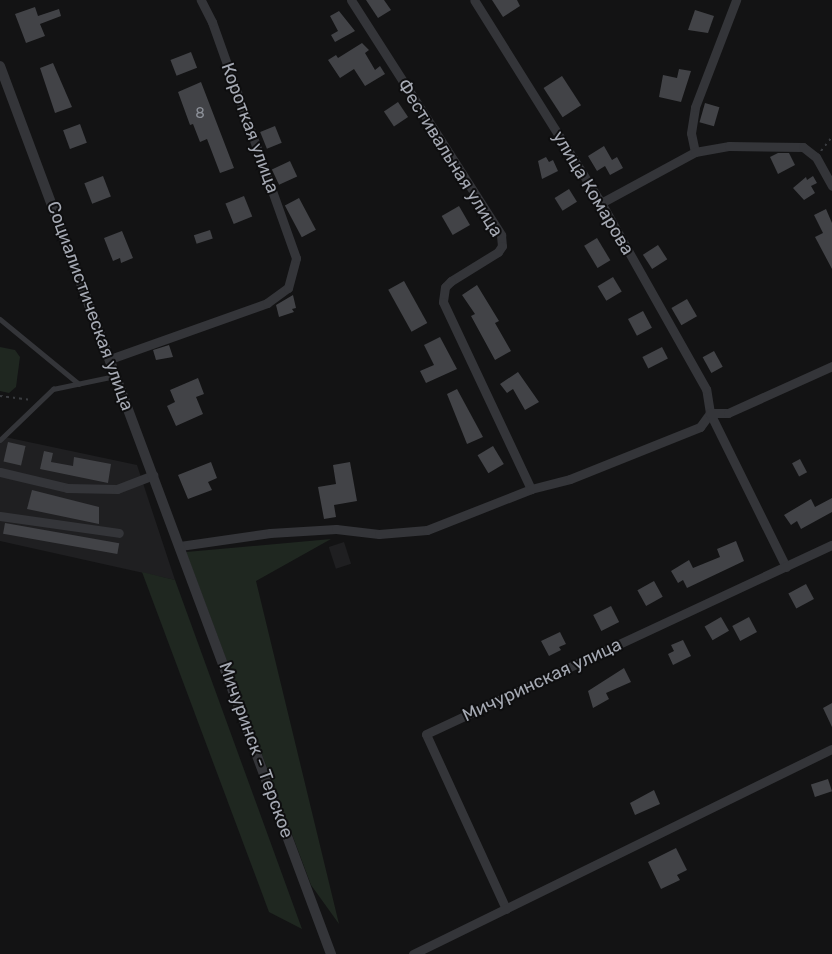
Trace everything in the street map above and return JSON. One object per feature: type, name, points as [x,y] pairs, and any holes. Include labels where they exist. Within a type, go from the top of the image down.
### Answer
[{"type":"street","name":"Короткая улица","points":[[110,359],[267,303],[288,288],[296,258],[212,22],[201,0]]},
{"type":"street","name":"Фестивальная улица","points":[[351,0],[501,235],[502,246],[498,252],[445,287],[443,302],[531,489]]},
{"type":"street","name":"улица Комарова","points":[[474,0],[601,203],[706,389],[710,413],[786,567]]},
{"type":"street","points":[[695,152],[691,133],[695,107],[736,0]]},
{"type":"street","name":"Социалистическая улица","points":[[0,66],[180,546]]},
{"type":"street","points":[[601,203],[695,152],[728,146],[791,145],[803,147],[816,157],[832,186]]},
{"type":"street","points":[[180,546],[270,533],[336,529],[379,534],[427,530],[531,489],[570,479],[700,428],[710,413],[728,413],[832,366]]},
{"type":"street","points":[[0,472],[67,488],[117,488],[153,475]]},
{"type":"street","points":[[0,516],[119,533]]},
{"type":"street","name":"Мичуринская улица","points":[[506,908],[426,734],[832,545]]},
{"type":"street","name":"Мичуринск - Терское","points":[[180,546],[331,954]]},
{"type":"street","points":[[413,954],[832,749]]},
{"type":"lane","points":[[0,319],[79,384]]},
{"type":"lane","points":[[0,440],[53,389],[116,376]]},
{"type":"path","points":[[816,157],[832,137]]},
{"type":"path","points":[[0,396],[40,401]]},
{"type":"shaded area","points":[[0,347],[15,350],[20,357],[16,387],[9,393],[0,391]]},
{"type":"shaded area","points":[[5,437],[137,465],[175,580],[0,541],[0,443]]},
{"type":"shaded area","points":[[331,539],[256,581],[339,924],[311,885],[186,552]]},
{"type":"shaded area","points":[[344,542],[351,564],[336,569],[329,547]]},
{"type":"shaded area","points":[[142,572],[175,580],[302,929],[269,912]]},
{"type":"building","points":[[366,0],[384,0],[391,10],[378,18]]},
{"type":"building","points":[[492,0],[517,0],[520,6],[503,17]]},
{"type":"building","points":[[35,7],[38,16],[59,9],[61,16],[40,24],[45,36],[26,43],[15,14]]},
{"type":"building","points":[[695,10],[714,16],[708,33],[688,30]]},
{"type":"building","points":[[339,11],[355,31],[335,42],[331,35],[338,31],[330,16]]},
{"type":"building","points":[[362,43],[369,50],[365,53],[375,70],[380,66],[385,74],[365,86],[354,69],[340,78],[328,60],[336,55],[338,58]]},
{"type":"building","points":[[191,52],[197,68],[177,76],[170,60]]},
{"type":"building","points":[[53,63],[72,107],[55,113],[40,68]]},
{"type":"building","points":[[679,69],[691,71],[681,102],[659,97],[663,75],[677,78]]},
{"type":"building","points":[[562,76],[581,105],[563,117],[544,88]]},
{"type":"building","points":[[201,82],[234,168],[220,173],[207,139],[200,142],[193,124],[190,125],[178,92]]},
{"type":"building","points":[[398,102],[408,117],[394,126],[384,112]]},
{"type":"building","points":[[705,103],[719,107],[714,126],[699,122]]},
{"type":"building","points":[[80,124],[87,143],[70,149],[63,130]]},
{"type":"building","points":[[275,126],[282,143],[267,149],[260,132]]},
{"type":"building","points":[[604,146],[612,160],[617,157],[623,168],[610,175],[605,166],[597,171],[588,156]]},
{"type":"building","points":[[778,153],[789,153],[795,165],[778,174],[770,157]]},
{"type":"building","points":[[546,157],[549,162],[553,160],[558,171],[542,179],[538,161]]},
{"type":"building","points":[[290,161],[297,176],[279,185],[272,169]]},
{"type":"building","points":[[103,176],[111,197],[92,204],[84,183]]},
{"type":"building","points":[[813,176],[817,183],[811,186],[815,193],[804,200],[793,188],[806,177],[807,180]]},
{"type":"building","points":[[569,189],[577,202],[563,211],[555,198]]},
{"type":"building","points":[[244,196],[252,216],[234,224],[225,203]]},
{"type":"building","points":[[299,198],[316,230],[302,237],[285,206]]},
{"type":"building","points":[[459,206],[470,225],[453,235],[442,216]]},
{"type":"building","points":[[826,209],[832,223],[832,269],[815,237],[823,233],[814,215]]},
{"type":"building","points":[[210,230],[213,239],[197,244],[194,235]]},
{"type":"building","points":[[122,231],[133,258],[121,263],[120,258],[113,261],[104,238]]},
{"type":"building","points":[[597,238],[610,260],[598,268],[584,246]]},
{"type":"building","points":[[658,245],[667,259],[652,269],[643,255]]},
{"type":"building","points":[[613,277],[622,292],[606,301],[598,286]]},
{"type":"building","points":[[404,281],[427,323],[412,332],[388,290]]},
{"type":"building","points":[[477,285],[499,321],[495,323],[511,351],[495,360],[471,316],[475,314],[462,295]]},
{"type":"building","points":[[293,295],[296,308],[292,309],[294,312],[279,317],[276,305]]},
{"type":"building","points":[[687,299],[697,316],[681,325],[671,308]]},
{"type":"building","points":[[643,311],[652,328],[637,336],[628,319]]},
{"type":"building","points":[[440,337],[457,369],[426,383],[420,371],[434,365],[424,345]]},
{"type":"building","points":[[169,345],[173,357],[156,360],[153,350]]},
{"type":"building","points":[[662,347],[668,359],[648,369],[642,357]]},
{"type":"building","points":[[714,351],[723,367],[711,373],[703,357]]},
{"type":"building","points":[[518,372],[539,402],[525,410],[513,389],[507,393],[500,384]]},
{"type":"building","points":[[198,378],[204,394],[196,397],[203,414],[176,426],[167,406],[175,402],[170,390]]},
{"type":"building","points":[[457,389],[483,437],[467,444],[447,394]]},
{"type":"building","points":[[8,442],[26,446],[21,466],[4,461]]},
{"type":"building","points":[[493,446],[504,464],[488,473],[478,455]]},
{"type":"building","points":[[44,451],[53,453],[51,462],[73,466],[74,457],[111,464],[108,483],[40,469]]},
{"type":"building","points":[[800,459],[807,472],[799,476],[792,463]]},
{"type":"building","points":[[211,462],[217,478],[208,482],[212,490],[188,499],[178,475]]},
{"type":"building","points":[[350,462],[357,501],[334,505],[336,517],[324,519],[318,487],[336,484],[333,465]]},
{"type":"building","points":[[32,490],[99,507],[99,524],[27,509]]},
{"type":"building","points":[[832,498],[832,512],[801,529],[797,521],[791,525],[784,515],[811,499],[815,507]]},
{"type":"building","points":[[5,523],[119,543],[117,554],[3,534]]},
{"type":"building","points":[[736,541],[744,561],[687,588],[683,580],[678,583],[671,571],[689,560],[693,568],[720,557],[717,549]]},
{"type":"building","points":[[654,581],[663,597],[646,606],[637,590]]},
{"type":"building","points":[[806,584],[814,599],[796,608],[788,593]]},
{"type":"building","points":[[611,606],[619,622],[601,631],[593,615]]},
{"type":"building","points":[[721,617],[729,631],[713,640],[705,626]]},
{"type":"building","points":[[749,617],[757,632],[740,641],[732,626]]},
{"type":"building","points":[[560,632],[566,644],[559,647],[561,650],[549,656],[541,641]]},
{"type":"building","points":[[683,640],[691,656],[673,665],[668,654],[674,651],[671,645]]},
{"type":"building","points":[[624,668],[631,682],[606,693],[609,699],[593,708],[588,691]]},
{"type":"building","points":[[832,703],[832,727],[823,708]]},
{"type":"building","points":[[828,779],[832,791],[815,797],[811,785]]},
{"type":"building","points":[[654,790],[660,804],[635,815],[630,803]]},
{"type":"building","points":[[676,848],[687,870],[677,875],[680,880],[661,889],[648,862]]}]
